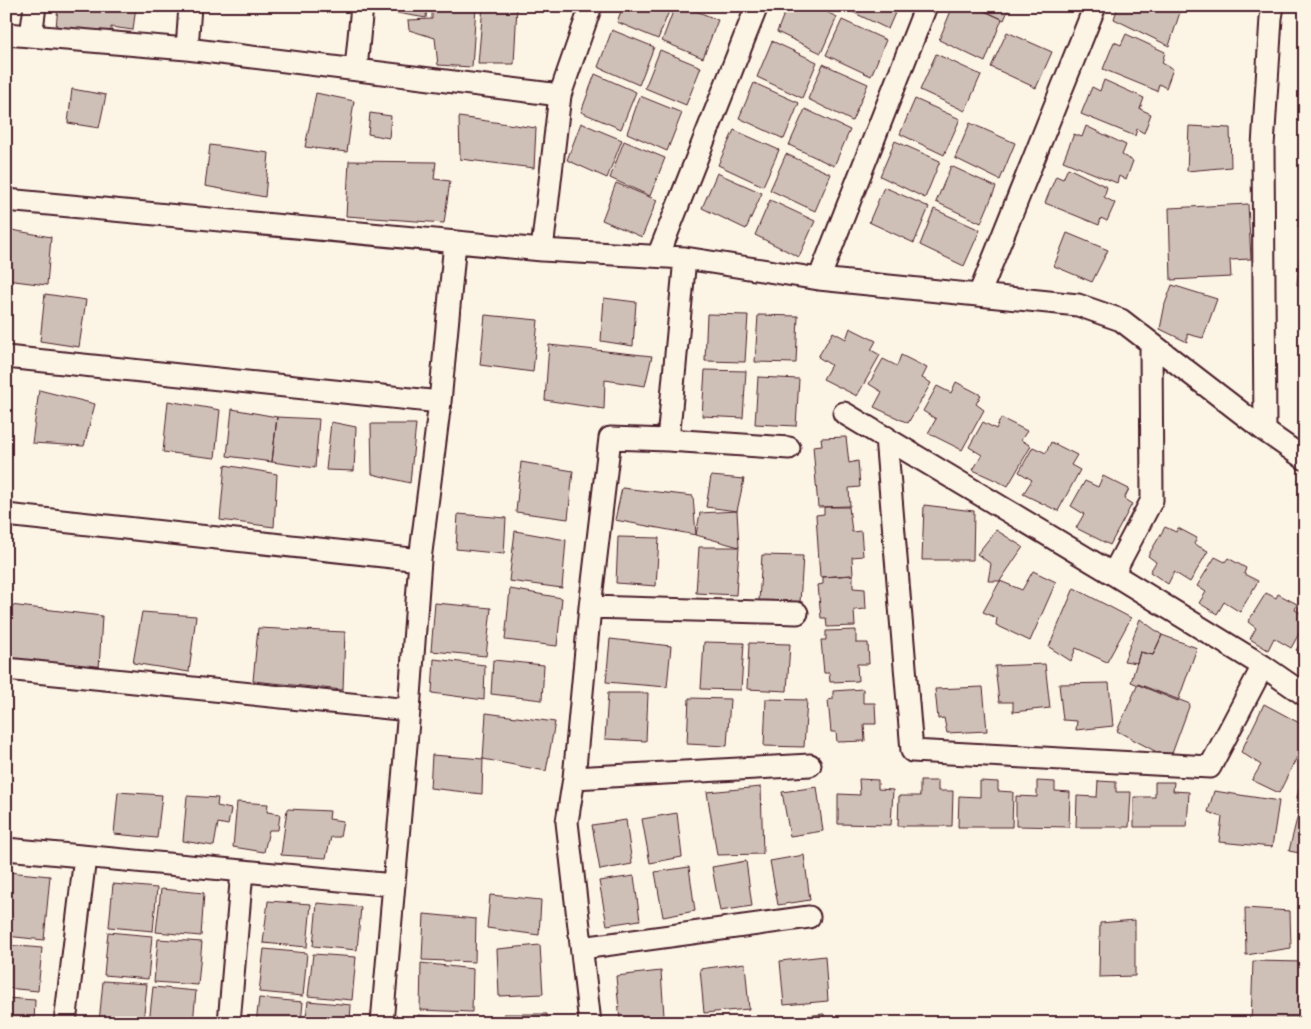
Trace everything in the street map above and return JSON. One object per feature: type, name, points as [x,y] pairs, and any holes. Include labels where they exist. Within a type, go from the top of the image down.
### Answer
[{"type":"street","points":[[31,36],[35,6]]},
{"type":"street","points":[[187,49],[190,6]]},
{"type":"street","points":[[356,69],[362,6]]},
{"type":"street","points":[[542,250],[560,95],[591,6]]},
{"type":"street","points":[[658,256],[757,6]]},
{"type":"street","points":[[819,279],[926,6]]},
{"type":"street","points":[[979,295],[1095,6]]},
{"type":"street","points":[[1265,431],[1262,146],[1273,6]]},
{"type":"street","points":[[6,34],[187,49],[560,95]]},
{"type":"street","points":[[6,200],[542,250],[685,258],[819,279],[1078,306],[1121,320],[1265,431],[1305,459]]},
{"type":"street","points":[[382,1023],[420,560],[440,402],[455,242]]},
{"type":"street","points":[[668,440],[685,258]]},
{"type":"street","points":[[1113,574],[1152,500],[1151,344]]},
{"type":"street","points":[[6,357],[440,402]]},
{"type":"street","points":[[844,412],[1113,574],[1262,666],[1305,695]]},
{"type":"street","points":[[886,437],[912,751],[1210,767],[1262,666]]},
{"type":"street","points":[[590,1023],[567,822],[574,778],[590,607],[610,438],[789,448]]},
{"type":"street","points":[[6,515],[420,560]]},
{"type":"street","points":[[590,607],[797,613]]},
{"type":"street","points":[[6,669],[409,710]]},
{"type":"street","points":[[574,778],[810,765]]},
{"type":"street","points":[[6,849],[394,885]]},
{"type":"street","points":[[65,1023],[85,857]]},
{"type":"street","points":[[229,1023],[242,871]]},
{"type":"street","points":[[582,948],[809,916]]},
{"type":"building","points":[[58,6],[136,6],[133,30],[111,27],[111,33],[56,28]]},
{"type":"building","points":[[369,6],[427,6],[426,18],[368,8]]},
{"type":"building","points":[[432,6],[476,6],[472,67],[438,65],[435,38],[409,30],[408,20],[432,19]]},
{"type":"building","points":[[483,6],[517,6],[514,64],[478,64]]},
{"type":"building","points":[[623,6],[671,6],[658,39],[617,22]]},
{"type":"building","points":[[675,6],[684,6],[718,20],[703,58],[662,41]]},
{"type":"building","points":[[787,6],[814,6],[837,17],[821,53],[777,32]]},
{"type":"building","points":[[845,6],[898,6],[888,29],[844,8]]},
{"type":"building","points":[[953,6],[973,6],[1002,19],[985,62],[939,40]]},
{"type":"building","points":[[975,6],[1010,6],[1004,20]]},
{"type":"building","points":[[1118,6],[1182,6],[1169,46],[1114,19]]},
{"type":"building","points":[[842,20],[886,40],[871,76],[826,55]]},
{"type":"building","points":[[612,30],[654,47],[639,85],[598,67]]},
{"type":"building","points":[[1007,32],[1052,52],[1036,88],[991,67]]},
{"type":"building","points":[[1126,34],[1165,52],[1162,63],[1173,69],[1166,88],[1159,84],[1157,91],[1103,69],[1114,42],[1121,45]]},
{"type":"building","points":[[772,41],[817,62],[802,98],[757,77]]},
{"type":"building","points":[[660,50],[701,67],[686,105],[645,88]]},
{"type":"building","points":[[936,54],[981,75],[965,111],[920,90]]},
{"type":"building","points":[[823,64],[868,84],[852,121],[808,99]]},
{"type":"building","points":[[595,74],[636,92],[621,129],[581,112]]},
{"type":"building","points":[[1104,80],[1144,98],[1140,109],[1151,114],[1144,133],[1137,129],[1135,136],[1081,114],[1092,87],[1100,91]]},
{"type":"building","points":[[754,83],[799,103],[784,139],[739,118]]},
{"type":"building","points":[[72,89],[106,95],[99,128],[68,123]]},
{"type":"building","points":[[316,93],[354,101],[347,152],[305,147]]},
{"type":"building","points":[[640,96],[682,113],[667,151],[627,133]]},
{"type":"building","points":[[915,99],[960,119],[944,155],[900,134]]},
{"type":"building","points":[[805,109],[850,130],[834,166],[789,145]]},
{"type":"building","points":[[370,113],[391,116],[389,138],[368,134]]},
{"type":"building","points":[[459,117],[536,128],[534,168],[460,159]]},
{"type":"building","points":[[581,123],[622,140],[607,178],[567,160]]},
{"type":"building","points":[[970,123],[1015,143],[1000,180],[955,158]]},
{"type":"building","points":[[1086,126],[1126,145],[1122,155],[1133,161],[1126,180],[1119,176],[1117,183],[1063,161],[1074,134],[1082,137]]},
{"type":"building","points":[[1189,126],[1230,128],[1231,167],[1187,171]]},
{"type":"building","points":[[734,130],[779,150],[763,186],[718,165]]},
{"type":"building","points":[[624,141],[665,158],[650,196],[610,178]]},
{"type":"building","points":[[895,141],[940,161],[925,198],[880,176]]},
{"type":"building","points":[[210,145],[269,153],[265,197],[205,186]]},
{"type":"building","points":[[786,154],[831,174],[815,211],[770,190]]},
{"type":"building","points":[[349,161],[436,162],[434,179],[450,181],[444,223],[346,216]]},
{"type":"building","points":[[951,166],[996,187],[981,223],[936,202]]},
{"type":"building","points":[[1068,168],[1107,187],[1104,197],[1115,203],[1107,221],[1101,218],[1099,225],[1045,203],[1056,176],[1063,179]]},
{"type":"building","points":[[717,173],[762,193],[746,229],[702,208]]},
{"type":"building","points":[[616,183],[657,200],[642,237],[602,220]]},
{"type":"building","points":[[1302,184],[1305,185],[1305,228],[1298,227]]},
{"type":"building","points":[[884,187],[929,207],[914,243],[869,222]]},
{"type":"building","points":[[770,200],[815,221],[799,257],[755,235]]},
{"type":"building","points":[[1248,204],[1251,259],[1230,260],[1231,277],[1171,280],[1169,208]]},
{"type":"building","points":[[934,209],[980,230],[964,266],[920,245]]},
{"type":"building","points":[[6,229],[51,237],[47,285],[6,280]]},
{"type":"building","points":[[1067,233],[1108,250],[1092,282],[1054,266]]},
{"type":"building","points":[[1301,241],[1305,241],[1305,285],[1297,285]]},
{"type":"building","points":[[1172,285],[1217,299],[1203,338],[1187,334],[1187,342],[1160,329],[1165,304]]},
{"type":"building","points":[[45,294],[86,300],[79,347],[40,341]]},
{"type":"building","points":[[604,298],[636,302],[633,346],[601,341]]},
{"type":"building","points":[[707,314],[748,315],[745,362],[705,361]]},
{"type":"building","points":[[485,315],[538,320],[533,372],[480,365]]},
{"type":"building","points":[[758,315],[798,316],[796,363],[755,362]]},
{"type":"building","points":[[850,328],[876,341],[871,350],[880,355],[857,396],[823,379],[831,365],[818,357],[833,332],[846,339]]},
{"type":"building","points":[[1305,339],[1305,363],[1301,363]]},
{"type":"building","points":[[549,345],[652,356],[645,386],[605,380],[604,409],[545,400]]},
{"type":"building","points":[[901,355],[927,368],[922,378],[931,383],[908,423],[874,407],[882,392],[869,384],[883,359],[897,366]]},
{"type":"building","points":[[705,370],[746,371],[743,418],[702,416]]},
{"type":"building","points":[[758,377],[799,379],[796,426],[755,424]]},
{"type":"building","points":[[956,382],[981,395],[976,404],[984,410],[962,450],[928,433],[936,419],[923,411],[937,386],[951,393]]},
{"type":"building","points":[[39,390],[95,404],[84,446],[32,443]]},
{"type":"building","points":[[168,401],[220,410],[215,458],[163,452]]},
{"type":"building","points":[[232,409],[277,417],[272,462],[227,456]]},
{"type":"building","points":[[277,417],[319,419],[315,468],[272,462]]},
{"type":"building","points":[[1001,418],[1027,431],[1021,440],[1031,446],[1008,486],[973,470],[982,455],[969,447],[983,422],[996,429]]},
{"type":"building","points":[[331,422],[356,427],[354,471],[326,470]]},
{"type":"building","points":[[371,424],[416,424],[410,483],[372,474]]},
{"type":"building","points":[[846,437],[849,463],[858,461],[860,487],[849,488],[850,506],[818,507],[813,446],[822,445],[821,438]]},
{"type":"building","points":[[1051,442],[1077,455],[1071,465],[1080,470],[1058,511],[1023,494],[1032,480],[1019,472],[1033,447],[1046,453]]},
{"type":"building","points":[[521,462],[573,471],[568,519],[516,512]]},
{"type":"building","points":[[225,465],[277,474],[274,527],[220,520]]},
{"type":"building","points":[[711,476],[744,479],[737,511],[706,507]]},
{"type":"building","points":[[1103,476],[1129,489],[1124,499],[1132,504],[1110,545],[1076,528],[1084,514],[1071,506],[1085,481],[1098,487]]},
{"type":"building","points":[[622,488],[693,496],[696,535],[615,520]]},
{"type":"building","points":[[924,505],[974,511],[973,560],[922,560]]},
{"type":"building","points":[[824,507],[849,507],[852,532],[861,531],[863,556],[852,557],[853,575],[820,577],[816,515],[824,514]]},
{"type":"building","points":[[737,511],[739,547],[696,535],[700,513]]},
{"type":"building","points":[[458,514],[506,518],[504,554],[456,549]]},
{"type":"building","points":[[1165,527],[1176,532],[1178,528],[1197,538],[1194,544],[1208,551],[1190,582],[1174,572],[1168,584],[1150,572],[1156,562],[1148,556]]},
{"type":"building","points":[[996,530],[1023,547],[1000,581],[988,581],[991,564],[977,554]]},
{"type":"building","points":[[515,531],[566,540],[562,588],[509,581]]},
{"type":"building","points":[[618,537],[659,538],[656,586],[616,583]]},
{"type":"building","points":[[699,547],[739,547],[736,595],[696,593]]},
{"type":"building","points":[[762,555],[803,556],[800,603],[759,601]]},
{"type":"building","points":[[1215,557],[1225,562],[1228,558],[1246,568],[1244,574],[1258,581],[1240,612],[1224,602],[1217,614],[1199,603],[1206,592],[1197,586]]},
{"type":"building","points":[[1033,571],[1056,582],[1030,641],[996,625],[997,618],[983,612],[1000,581],[1022,590]]},
{"type":"building","points":[[853,575],[853,588],[865,589],[866,609],[854,610],[855,626],[827,627],[826,618],[821,618],[818,585],[823,584],[823,577]]},
{"type":"building","points":[[1074,588],[1131,618],[1107,662],[1076,648],[1071,661],[1049,647]]},
{"type":"building","points":[[510,589],[562,598],[557,646],[505,640]]},
{"type":"building","points":[[1266,593],[1276,598],[1278,594],[1297,604],[1295,610],[1305,615],[1305,623],[1291,648],[1274,638],[1268,650],[1250,639],[1256,628],[1248,622]]},
{"type":"building","points":[[435,603],[491,608],[486,656],[431,651]]},
{"type":"building","points":[[10,605],[102,616],[99,670],[6,661]]},
{"type":"building","points":[[142,612],[196,616],[189,672],[133,663]]},
{"type":"building","points":[[1140,619],[1162,635],[1153,655],[1140,652],[1137,663],[1124,661]]},
{"type":"building","points":[[258,628],[345,632],[343,690],[253,681]]},
{"type":"building","points":[[856,630],[856,643],[868,643],[869,664],[857,664],[858,681],[830,682],[829,673],[824,673],[821,640],[826,640],[826,631]]},
{"type":"building","points":[[1162,635],[1197,648],[1178,701],[1131,682],[1140,652],[1153,655]]},
{"type":"building","points":[[1305,637],[1305,656],[1296,650]]},
{"type":"building","points":[[610,639],[671,646],[667,687],[606,682]]},
{"type":"building","points":[[704,642],[744,643],[741,690],[701,689]]},
{"type":"building","points":[[749,643],[790,644],[787,691],[747,689]]},
{"type":"building","points":[[1305,657],[1305,671],[1299,667]]},
{"type":"building","points":[[434,659],[485,665],[484,700],[432,693]]},
{"type":"building","points":[[493,660],[544,665],[542,700],[491,694]]},
{"type":"building","points":[[1045,664],[1050,708],[1013,712],[1013,702],[999,702],[995,666]]},
{"type":"building","points":[[1109,683],[1113,726],[1076,730],[1077,721],[1063,720],[1059,684]]},
{"type":"building","points":[[1138,684],[1190,704],[1170,759],[1117,731]]},
{"type":"building","points":[[983,687],[987,731],[947,733],[944,718],[938,719],[935,689]]},
{"type":"building","points":[[863,689],[863,703],[875,703],[876,724],[864,724],[865,741],[837,742],[836,732],[831,732],[828,700],[833,699],[833,691]]},
{"type":"building","points":[[608,693],[648,693],[646,741],[605,739]]},
{"type":"building","points":[[689,698],[730,699],[727,746],[687,744]]},
{"type":"building","points":[[766,699],[807,700],[804,747],[764,746]]},
{"type":"building","points":[[1264,704],[1305,726],[1305,741],[1279,793],[1252,780],[1261,765],[1241,752]]},
{"type":"building","points":[[486,713],[555,722],[546,771],[483,759]]},
{"type":"building","points":[[432,755],[483,759],[482,794],[430,788]]},
{"type":"building","points":[[1305,767],[1305,800],[1297,798]]},
{"type":"building","points":[[859,779],[878,780],[878,789],[893,790],[891,825],[838,824],[838,794],[860,795]]},
{"type":"building","points":[[920,781],[938,781],[938,791],[953,791],[952,826],[898,826],[899,796],[920,796]]},
{"type":"building","points":[[980,781],[998,782],[998,791],[1013,792],[1012,827],[958,827],[959,796],[980,797]]},
{"type":"building","points":[[1037,781],[1055,782],[1055,791],[1070,792],[1069,827],[1016,826],[1016,796],[1037,797]]},
{"type":"building","points":[[1098,781],[1116,782],[1116,792],[1131,792],[1129,827],[1076,827],[1077,796],[1097,797]]},
{"type":"building","points":[[1155,782],[1174,782],[1173,791],[1189,792],[1187,827],[1134,827],[1134,797],[1155,797]]},
{"type":"building","points":[[761,787],[763,854],[717,855],[707,792]]},
{"type":"building","points":[[817,787],[823,831],[790,836],[782,792]]},
{"type":"building","points":[[1214,791],[1279,801],[1272,847],[1219,842],[1222,817],[1208,812]]},
{"type":"building","points":[[118,792],[162,795],[157,838],[114,834]]},
{"type":"building","points":[[187,796],[218,798],[217,806],[231,809],[228,825],[218,823],[214,846],[183,841]]},
{"type":"building","points":[[1302,798],[1305,799],[1305,854],[1289,851]]},
{"type":"building","points":[[237,802],[268,804],[267,812],[280,814],[278,830],[269,830],[264,852],[233,847]]},
{"type":"building","points":[[287,809],[330,811],[329,819],[343,821],[340,837],[331,837],[326,858],[281,855]]},
{"type":"building","points":[[677,813],[682,857],[650,863],[642,819]]},
{"type":"building","points":[[626,820],[632,864],[600,870],[592,825]]},
{"type":"building","points":[[804,855],[810,900],[778,905],[770,861]]},
{"type":"building","points":[[746,861],[752,906],[720,911],[712,867]]},
{"type":"building","points":[[689,867],[695,911],[663,917],[655,872]]},
{"type":"building","points":[[8,872],[50,876],[44,940],[6,936]]},
{"type":"building","points":[[634,876],[640,920],[607,925],[599,881]]},
{"type":"building","points":[[113,884],[157,888],[153,931],[109,927]]},
{"type":"building","points":[[161,889],[204,893],[201,936],[156,932]]},
{"type":"building","points":[[490,895],[541,900],[539,935],[487,928]]},
{"type":"building","points":[[268,901],[311,904],[307,947],[263,943]]},
{"type":"building","points":[[317,903],[361,907],[357,950],[313,946]]},
{"type":"building","points":[[1245,908],[1290,911],[1291,948],[1246,955]]},
{"type":"building","points":[[424,914],[476,919],[475,962],[422,960]]},
{"type":"building","points":[[1135,920],[1135,976],[1099,977],[1100,923]]},
{"type":"building","points":[[108,932],[152,936],[148,979],[104,975]]},
{"type":"building","points":[[158,939],[202,942],[198,985],[154,982]]},
{"type":"building","points":[[6,945],[42,948],[38,991],[6,988]]},
{"type":"building","points":[[540,945],[543,994],[499,996],[497,949]]},
{"type":"building","points":[[264,949],[307,953],[303,996],[259,992]]},
{"type":"building","points":[[313,954],[356,957],[352,1000],[308,996]]},
{"type":"building","points":[[825,956],[828,1001],[784,1005],[780,961]]},
{"type":"building","points":[[1253,961],[1305,962],[1303,1018],[1286,1018],[1286,1023],[1251,1023]]},
{"type":"building","points":[[421,963],[473,969],[472,1012],[420,1010]]},
{"type":"building","points":[[745,963],[749,1009],[704,1013],[700,969]]},
{"type":"building","points":[[661,971],[664,1016],[620,1021],[616,976]]},
{"type":"building","points":[[103,981],[147,984],[143,1023],[99,1023]]},
{"type":"building","points":[[153,987],[196,991],[193,1023],[149,1023]]},
{"type":"building","points":[[6,998],[35,1000],[34,1023],[6,1023]]},
{"type":"building","points":[[259,998],[303,1002],[301,1023],[256,1023]]},
{"type":"building","points":[[308,1001],[351,1005],[350,1023],[305,1023]]},
{"type":"building","points":[[504,1014],[547,1014],[547,1023],[505,1023]]},
{"type":"building","points":[[824,1014],[825,1023],[773,1023],[773,1019]]},
{"type":"building","points":[[418,1015],[469,1021],[469,1023],[417,1023]]}]
